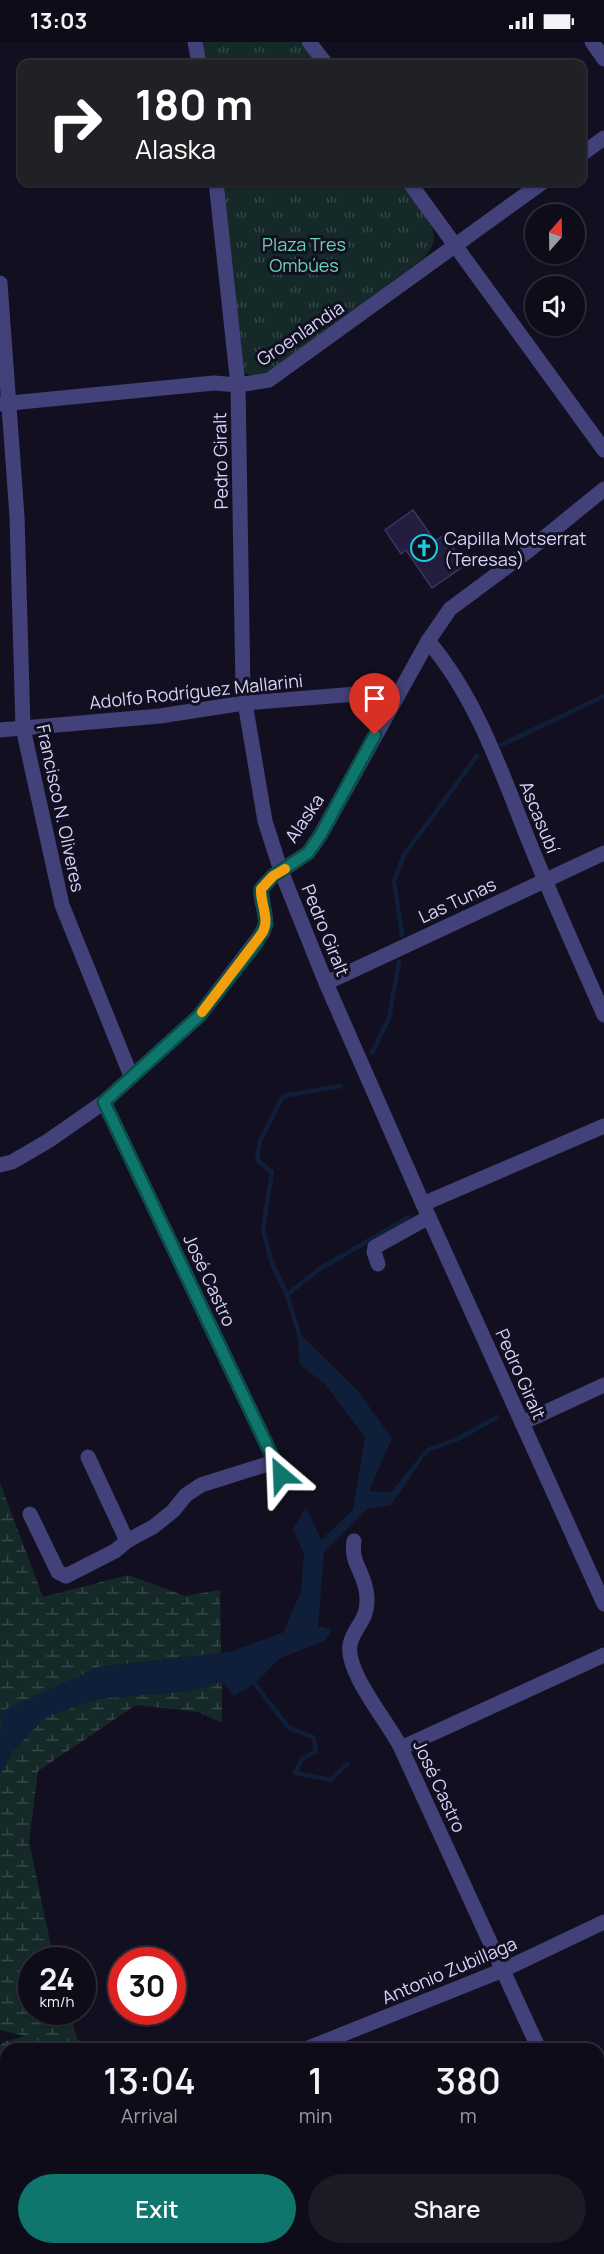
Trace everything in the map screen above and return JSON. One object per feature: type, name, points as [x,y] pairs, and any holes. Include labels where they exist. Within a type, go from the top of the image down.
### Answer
[{"type":"street","points":[[195,42],[198,60]]},
{"type":"street","points":[[309,42],[323,60]]},
{"type":"street","points":[[591,42],[604,59]]},
{"type":"street","points":[[586,151],[604,138]]},
{"type":"street","name":"Pedro Giralt","points":[[216,186],[238,386],[244,703],[265,821],[281,871],[326,983],[604,1604]]},
{"type":"street","points":[[412,186],[604,450]]},
{"type":"street","name":"Groenlandia","points":[[5,403],[214,383],[238,386],[269,380],[537,186]]},
{"type":"street","name":"Francisco N. Oliveres","points":[[0,283],[5,403],[17,516],[23,728],[62,905],[130,1076]]},
{"type":"street","name":"Alaska","points":[[0,1166],[12,1162],[48,1141],[104,1102],[130,1076],[199,1016],[257,942],[266,924],[261,889],[266,882],[308,853],[321,834],[395,698],[428,641],[450,609],[528,551],[604,489]]},
{"type":"street","name":"Ascasubí","points":[[428,641],[447,664],[490,745],[545,881],[604,1016]]},
{"type":"street","name":"Adolfo Rodríguez Mallarini","points":[[0,730],[160,716],[244,703],[369,693],[395,698]]},
{"type":"street","name":"Las Tunas","points":[[326,983],[604,853]]},
{"type":"street","name":"José Castro","points":[[104,1102],[278,1468],[201,1485],[186,1495],[173,1511],[153,1527],[127,1541]]},
{"type":"street","points":[[378,1264],[374,1252],[375,1247],[426,1210],[604,1126]]},
{"type":"street","points":[[522,1423],[604,1384]]},
{"type":"street","points":[[30,1514],[58,1572],[66,1575],[115,1551],[127,1541],[88,1456]]},
{"type":"street","name":"José Castro","points":[[354,1540],[354,1561],[364,1577],[367,1598],[366,1614],[352,1637],[351,1657],[375,1708],[401,1748],[536,2043]]},
{"type":"street","points":[[401,1748],[604,1655]]},
{"type":"street","name":"Antonio Zubillaga","points":[[321,2043],[502,1970],[604,1922]]},
{"type":"green space","points":[[201,42],[300,42],[313,60],[204,60]]},
{"type":"green space","name":"Plaza Tres Ombúes","points":[[222,186],[402,186],[420,208],[434,235],[434,241],[425,257],[271,371],[256,375],[242,371]]},
{"type":"green space","points":[[0,1483],[43,1597],[128,1575],[185,1596],[220,1590],[221,1653],[98,1667],[2,1727],[0,1733]]},
{"type":"green space","points":[[222,1682],[222,1723],[198,1712],[136,1705],[38,1771],[29,1842],[51,1947],[18,1947],[18,2025],[73,2025],[80,2043],[3,2043],[25,2036],[0,2030],[0,1774],[13,1751],[45,1717],[97,1699],[188,1691]]},
{"type":"water","points":[[297,1331],[357,1390],[392,1438],[369,1491],[391,1492],[426,1449],[428,1451],[391,1505],[367,1509],[324,1552],[318,1626],[332,1629],[325,1641],[280,1658],[255,1684],[234,1696],[222,1682],[188,1691],[97,1699],[45,1717],[13,1751],[0,1774],[2,1727],[0,1712],[98,1667],[230,1652],[284,1632],[301,1591],[304,1554],[293,1529],[306,1507],[321,1540],[353,1510],[365,1437],[324,1383],[300,1365]]},
{"type":"building","name":"Capilla Motserrat (Teresas)","points":[[413,510],[435,541],[445,534],[464,566],[432,588],[406,550],[401,554],[385,530]]},
{"type":"waterway","points":[[501,745],[604,696]]},
{"type":"waterway","points":[[402,935],[394,881],[404,855],[477,756]]},
{"type":"waterway","points":[[372,1053],[389,1018],[399,962]]},
{"type":"waterway","points":[[299,1334],[287,1295],[271,1261],[263,1228],[272,1172],[257,1160],[260,1141],[283,1096],[341,1086]]},
{"type":"waterway","points":[[287,1295],[318,1270],[409,1217]]},
{"type":"waterway","points":[[425,1454],[428,1450],[460,1438],[497,1417]]},
{"type":"waterway","points":[[251,1679],[289,1728],[313,1737],[316,1751],[302,1759],[295,1773],[331,1780],[347,1764]]},
{"type":"slow traffic","points":[[202,1012],[263,932],[266,914],[262,904],[261,889],[273,876],[285,869]]},
{"type":"place","name":"Capilla Motserrat (Teresas)","points":[[424,548]]},
{"type":"route","points":[[281,1475],[104,1102],[130,1076],[199,1016],[257,942],[266,924],[261,889],[273,876],[308,853],[321,834],[375,735]]}]
